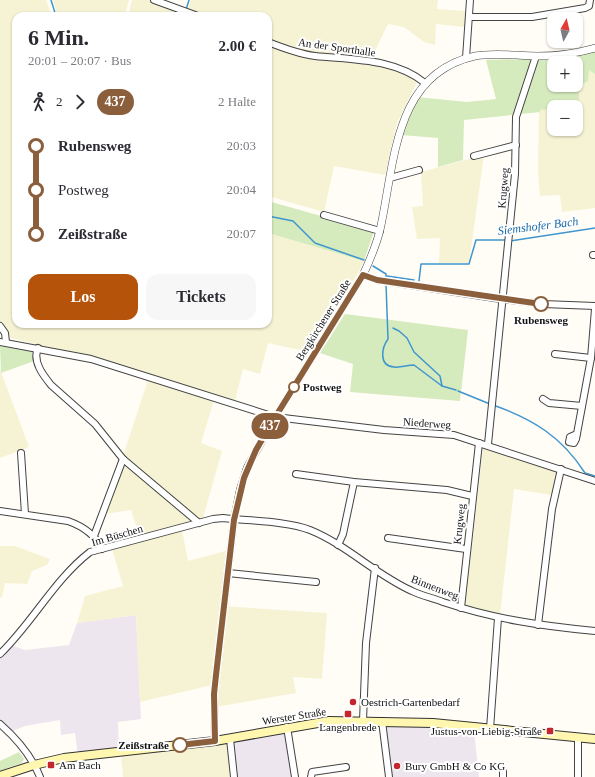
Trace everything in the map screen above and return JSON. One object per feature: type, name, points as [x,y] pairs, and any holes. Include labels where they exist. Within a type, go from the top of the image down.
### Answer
[{"type":"main road","name":"Werster Straße","points":[[0,776],[34,764],[64,758],[215,741],[287,727],[329,721],[382,721],[595,739]]},
{"type":"street","points":[[154,0],[187,12]]},
{"type":"street","points":[[466,58],[470,0]]},
{"type":"street","points":[[468,17],[532,17],[585,8],[589,6],[590,0]]},
{"type":"street","name":"An der Sporthalle","points":[[272,43],[295,52],[314,56],[378,62],[410,74],[425,83]]},
{"type":"street","name":"Bergkirchener Straße","points":[[215,741],[214,694],[234,520],[240,490],[247,468],[275,417],[363,275],[375,249],[402,125],[414,98],[425,83],[449,66],[466,58],[489,55],[557,55],[595,48]]},
{"type":"street","name":"Krugweg","points":[[488,444],[507,241],[515,174],[516,117],[536,56]]},
{"type":"street","points":[[474,156],[516,145]]},
{"type":"street","points":[[390,178],[419,170]]},
{"type":"street","points":[[324,215],[380,230]]},
{"type":"street","points":[[363,275],[386,281],[502,300],[595,308],[591,358],[577,434]]},
{"type":"street","points":[[0,326],[4,333],[3,342],[91,359],[275,417]]},
{"type":"street","points":[[38,348],[35,354],[37,362],[45,378],[95,424],[123,459],[199,523]]},
{"type":"street","points":[[555,354],[591,358]]},
{"type":"street","points":[[543,399],[549,403],[582,406]]},
{"type":"street","name":"Niederweg","points":[[275,417],[384,430],[454,435],[479,443],[488,444],[595,481]]},
{"type":"street","name":"Krugweg","points":[[460,608],[479,443]]},
{"type":"street","points":[[20,454],[26,514]]},
{"type":"street","points":[[94,536],[123,459]]},
{"type":"street","points":[[538,626],[552,509],[561,469]]},
{"type":"street","points":[[296,474],[354,482],[447,490],[472,496]]},
{"type":"street","points":[[338,545],[343,534],[354,482]]},
{"type":"street","points":[[0,511],[26,514],[78,525],[94,536],[102,549]]},
{"type":"street","name":"Im Büschen","points":[[0,654],[21,633],[55,588],[81,559],[90,552],[213,519],[234,520]]},
{"type":"street","name":"Binnenweg","points":[[234,520],[298,527],[310,530],[338,545],[412,591],[460,608],[538,626],[595,631]]},
{"type":"street","points":[[388,538],[466,549]]},
{"type":"street","points":[[363,721],[366,643],[375,568]]},
{"type":"street","points":[[228,573],[316,582]]},
{"type":"street","points":[[490,729],[498,618]]},
{"type":"street","points":[[382,721],[389,777]]},
{"type":"street","points":[[0,724],[34,764],[40,777]]},
{"type":"street","points":[[287,727],[295,777]]},
{"type":"street","points":[[230,738],[234,777]]},
{"type":"street","points":[[578,738],[578,777]]},
{"type":"street","points":[[311,777],[312,772],[346,767]]},
{"type":"shaded area","points":[[0,0],[46,0],[50,12],[12,12],[12,328],[272,328],[272,234],[364,261],[309,352],[268,343],[260,374],[243,369],[235,401],[91,358],[11,338],[0,322]]},
{"type":"shaded area","points":[[53,0],[129,0],[126,12],[57,12]]},
{"type":"shaded area","points":[[132,0],[148,0],[180,12],[129,12]]},
{"type":"shaded area","points":[[191,0],[438,0],[437,9],[466,11],[465,27],[436,24],[435,45],[424,42],[404,27],[388,24],[371,59],[315,55],[272,41],[272,12],[187,11]]},
{"type":"shaded area","points":[[272,45],[294,53],[370,62],[418,80],[397,123],[385,175],[334,166],[324,212],[272,197]]},
{"type":"shaded area","points":[[589,70],[595,74],[595,208],[562,212],[560,195],[540,196],[538,171],[539,110],[547,109],[547,136],[583,136],[583,100],[579,100],[579,92],[583,92],[583,80]]},
{"type":"shaded area","points":[[484,155],[469,263],[439,263],[440,238],[417,239],[412,207],[423,206],[421,172]]},
{"type":"shaded area","points":[[0,369],[29,447],[0,458]]},
{"type":"shaded area","points":[[148,380],[214,400],[201,443],[222,451],[203,518],[196,518],[123,456]]},
{"type":"shaded area","points":[[483,448],[558,472],[552,495],[514,489],[500,615],[465,607]]},
{"type":"shaded area","points":[[124,462],[193,522],[140,537],[131,510],[105,514]]},
{"type":"shaded area","points":[[182,530],[188,561],[229,550],[222,606],[327,613],[322,679],[293,677],[296,693],[215,707],[216,684],[140,702],[136,615],[77,623],[85,596],[123,586],[112,549]]},
{"type":"shaded area","points":[[0,546],[15,546],[50,559],[47,565],[32,571],[27,584],[5,583],[2,597],[0,598]]},
{"type":"shaded area","points":[[136,615],[141,719],[118,722],[119,753],[78,757],[75,733],[61,735],[60,720],[25,726],[8,733],[0,724],[0,653],[11,645],[25,650],[69,645],[77,623]]},
{"type":"shaded area","points":[[381,723],[474,730],[479,777],[389,777]]},
{"type":"shaded area","points":[[285,730],[293,777],[232,777],[228,742]]},
{"type":"shaded area","points":[[228,742],[232,777],[123,777],[121,754]]},
{"type":"green space","points":[[595,51],[595,74],[589,70],[588,81],[583,84],[583,56],[571,56]]},
{"type":"green space","points":[[547,58],[547,92],[579,92],[579,100],[547,100],[547,109],[540,110],[540,112],[464,120],[463,160],[438,167],[438,138],[401,135],[417,97],[467,102],[496,99],[486,60]]},
{"type":"green space","points":[[272,202],[374,231],[364,261],[272,234]]},
{"type":"green space","points":[[345,314],[468,330],[460,401],[350,392],[353,364],[320,353]]},
{"type":"green space","points":[[0,345],[31,349],[34,361],[1,373]]},
{"type":"green space","points":[[19,752],[24,759],[22,763],[0,771],[0,761]]},
{"type":"waterway","points":[[51,0],[55,12]]},
{"type":"waterway","points":[[186,10],[189,0]]},
{"type":"waterway","points":[[272,217],[293,221],[315,243],[364,260]]},
{"type":"waterway","name":"Siemshofer Bach","points":[[510,241],[595,228]]},
{"type":"waterway","name":"Siemshofer Bach","points":[[419,281],[421,264],[469,264],[476,240],[506,240]]},
{"type":"waterway","points":[[373,266],[386,274],[386,280]]},
{"type":"waterway","name":"Siemshofer Bach","points":[[387,276],[414,280]]},
{"type":"waterway","points":[[386,284],[388,339],[383,351],[383,360],[389,366],[396,367],[414,365],[442,386],[456,390]]},
{"type":"waterway","points":[[393,328],[407,338],[414,352],[440,376],[442,386]]},
{"type":"waterway","points":[[458,391],[490,404]]},
{"type":"waterway","points":[[493,405],[534,423],[567,449],[585,473],[595,476]]},
{"type":"bus line","name":"437","points":[[180,745],[215,741],[214,694],[217,663],[234,520],[240,490],[247,468],[271,424],[363,275],[388,282],[502,300],[541,304]]},
{"type":"place","name":"Rubensweg","points":[[541,304]]},
{"type":"place","name":"Postweg","points":[[294,387]]},
{"type":"place","name":"Oestrich-Gartenbedarf","points":[[353,702]]},
{"type":"place","name":"Langenbrede","points":[[348,714]]},
{"type":"place","name":"Justus-von-Liebig-Straße","points":[[550,731]]},
{"type":"place","name":"Zeißstraße","points":[[180,745]]},
{"type":"place","name":"Am Bach","points":[[51,765]]},
{"type":"place","name":"Bury GmbH & Co KG","points":[[397,766]]}]
